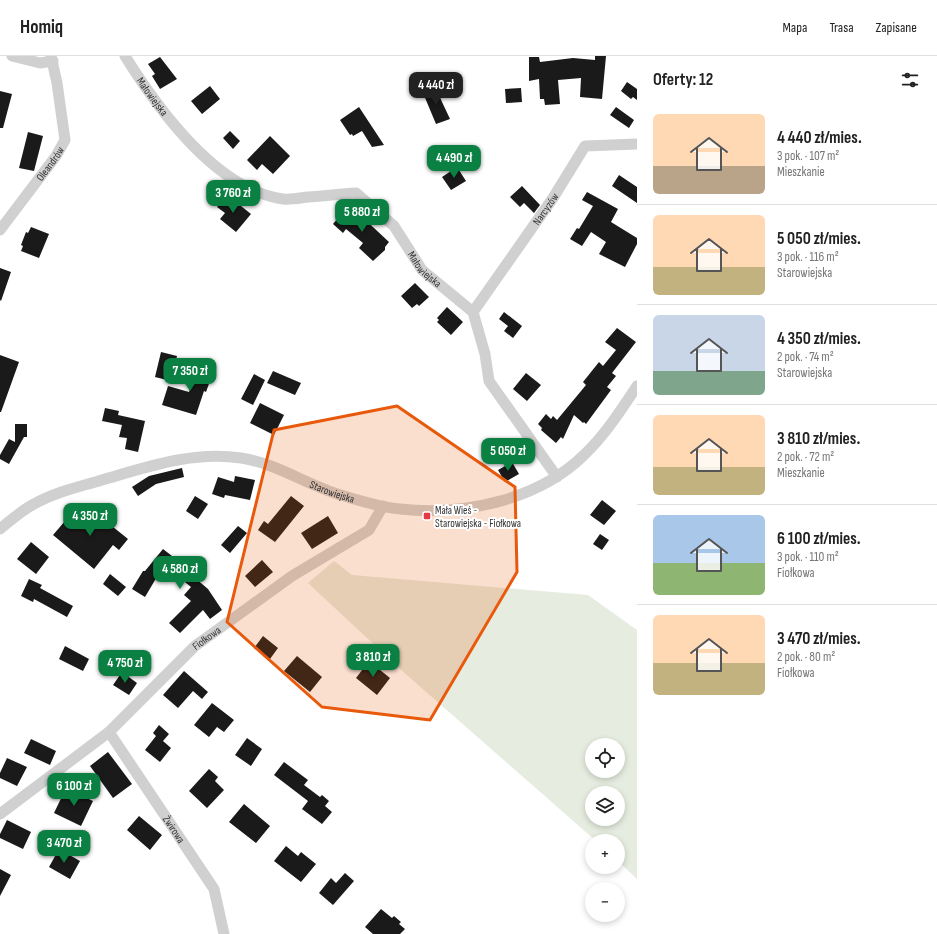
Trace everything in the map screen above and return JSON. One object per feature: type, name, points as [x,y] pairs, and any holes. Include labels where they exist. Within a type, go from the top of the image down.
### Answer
[{"type":"street","points":[[12,56],[40,63],[52,59]]},
{"type":"street","name":"Małowiejska","points":[[125,56],[148,94],[182,135],[224,173],[260,194],[285,199],[356,193],[394,226],[422,270],[473,312]]},
{"type":"street","name":"Oleandrów","points":[[0,230],[56,156],[65,140],[52,59]]},
{"type":"street","name":"Narcyzów","points":[[473,312],[549,204],[585,146],[637,144]]},
{"type":"street","points":[[473,312],[485,354],[490,381],[557,477]]},
{"type":"street","name":"Starowiejska","points":[[0,529],[34,504],[56,494],[159,463],[214,456],[242,458],[261,462],[338,495],[400,509],[472,506],[518,496],[536,489],[557,477],[586,454],[618,415],[637,386]]},
{"type":"street","name":"Fiołkowa","points":[[0,814],[108,732],[195,646],[292,576],[369,530],[383,506]]},
{"type":"street","name":"Żwirowa","points":[[108,732],[214,889],[224,934]]},
{"type":"highlighted area","points":[[397,406],[515,487],[517,572],[430,720],[322,707],[227,622],[274,430]]},
{"type":"shaded area","points":[[334,561],[352,575],[588,595],[637,630],[637,879],[625,868],[625,834],[588,834],[408,676],[308,583]]},
{"type":"building","points":[[595,56],[606,56],[602,99],[580,97],[581,78],[558,80],[560,104],[545,105],[544,99],[540,99],[539,79],[529,81],[529,57],[539,57],[540,62],[573,58],[595,60]]},
{"type":"building","points":[[160,57],[177,79],[160,89],[152,76],[155,74],[148,64]]},
{"type":"building","points":[[627,82],[637,89],[637,100],[633,97],[631,99],[621,91]]},
{"type":"building","points":[[210,86],[220,99],[202,114],[191,101]]},
{"type":"building","points":[[435,87],[450,119],[436,124],[423,93]]},
{"type":"building","points":[[521,88],[522,102],[506,103],[505,89]]},
{"type":"building","points":[[0,91],[12,94],[3,128],[0,128]]},
{"type":"building","points":[[359,107],[384,145],[372,147],[362,131],[353,136],[352,134],[350,135],[340,120]]},
{"type":"building","points":[[616,107],[634,120],[629,128],[610,115]]},
{"type":"building","points":[[230,131],[240,141],[233,149],[223,138]]},
{"type":"building","points":[[28,132],[43,136],[34,171],[19,168]]},
{"type":"building","points":[[270,136],[290,156],[273,174],[262,164],[257,170],[247,160]]},
{"type":"building","points":[[457,167],[466,181],[451,190],[442,177]]},
{"type":"building","points":[[619,175],[637,187],[637,203],[612,186]]},
{"type":"building","points":[[522,186],[540,205],[534,213],[524,203],[520,207],[510,197]]},
{"type":"building","points":[[587,192],[618,209],[611,222],[637,238],[637,244],[625,267],[599,254],[606,242],[591,232],[582,246],[570,239],[577,228],[579,229],[593,206],[582,200]]},
{"type":"building","points":[[223,198],[227,202],[231,198],[251,214],[236,232],[220,219],[225,213],[217,207]]},
{"type":"building","points":[[347,208],[358,213],[389,242],[385,247],[385,250],[373,261],[359,248],[363,243],[346,229],[343,233],[333,224],[338,218],[338,213],[344,213]]},
{"type":"building","points":[[31,227],[49,234],[39,258],[21,251],[23,246],[21,245],[26,232],[28,233]]},
{"type":"building","points":[[0,268],[11,272],[1,301],[0,300]]},
{"type":"building","points":[[415,283],[429,297],[419,306],[417,304],[412,308],[401,296]]},
{"type":"building","points":[[447,307],[463,322],[451,335],[437,322],[439,320],[437,318]]},
{"type":"building","points":[[504,312],[522,326],[513,338],[504,331],[508,326],[499,319]]},
{"type":"building","points":[[617,328],[636,342],[612,373],[616,376],[607,387],[611,390],[586,424],[574,415],[563,439],[561,437],[556,443],[541,430],[542,428],[538,424],[546,414],[551,419],[553,416],[557,420],[586,385],[583,382],[599,362],[603,366],[616,350],[605,342]]},
{"type":"building","points":[[161,352],[177,356],[171,381],[155,377]]},
{"type":"building","points":[[0,355],[19,362],[1,412],[0,412]]},
{"type":"building","points":[[200,362],[215,367],[206,392],[204,391],[196,415],[162,405],[168,386],[189,392]]},
{"type":"building","points":[[273,371],[301,383],[295,395],[267,383]]},
{"type":"building","points":[[526,373],[541,385],[527,401],[513,389]]},
{"type":"building","points":[[254,374],[265,380],[253,405],[241,399]]},
{"type":"building","points":[[260,403],[284,415],[274,435],[250,423]]},
{"type":"building","points":[[105,408],[119,411],[118,415],[145,421],[138,452],[125,449],[127,438],[119,437],[122,425],[102,421]]},
{"type":"building","points":[[15,424],[27,424],[27,437],[24,437],[9,464],[0,459],[0,455],[9,439],[15,442]]},
{"type":"building","points":[[512,462],[519,474],[505,482],[498,470]]},
{"type":"building","points":[[182,468],[184,477],[156,484],[138,496],[132,487],[149,476]]},
{"type":"building","points":[[235,476],[255,480],[250,500],[225,495],[224,498],[212,494],[218,477],[234,482]]},
{"type":"building","points":[[195,496],[208,504],[198,519],[186,511]]},
{"type":"building","points":[[291,496],[304,506],[275,542],[258,530],[264,521],[268,524]]},
{"type":"building","points":[[602,500],[616,511],[604,525],[590,515]]},
{"type":"building","points":[[87,506],[128,539],[119,550],[113,545],[94,569],[53,535],[71,514],[76,519]]},
{"type":"building","points":[[328,516],[338,533],[312,549],[301,533]]},
{"type":"building","points":[[238,526],[247,533],[230,553],[221,545]]},
{"type":"building","points":[[600,534],[609,540],[602,550],[593,544]]},
{"type":"building","points":[[31,542],[49,557],[36,574],[17,559]]},
{"type":"building","points":[[163,549],[190,570],[188,572],[208,589],[222,610],[210,619],[203,610],[180,633],[169,623],[191,601],[184,595],[191,587],[164,565],[145,597],[132,589],[143,571],[145,571]]},
{"type":"building","points":[[262,560],[273,572],[255,587],[245,576]]},
{"type":"building","points":[[110,574],[126,587],[118,596],[103,584]]},
{"type":"building","points":[[29,579],[42,585],[40,588],[73,606],[67,617],[34,599],[33,602],[21,596]]},
{"type":"building","points":[[263,636],[278,648],[270,659],[254,648]]},
{"type":"building","points":[[65,646],[89,659],[83,671],[59,659]]},
{"type":"building","points":[[297,656],[322,677],[310,692],[284,671]]},
{"type":"building","points":[[369,661],[390,678],[377,695],[356,678]]},
{"type":"building","points":[[184,671],[208,692],[202,699],[193,691],[178,708],[163,695]]},
{"type":"building","points":[[122,672],[137,683],[129,695],[113,685]]},
{"type":"building","points":[[212,703],[234,720],[224,732],[217,727],[209,737],[194,725]]},
{"type":"building","points":[[159,725],[169,734],[163,741],[171,748],[160,762],[145,750],[156,736],[153,733]]},
{"type":"building","points":[[247,738],[262,749],[251,766],[235,755]]},
{"type":"building","points":[[31,739],[56,751],[50,765],[24,753]]},
{"type":"building","points":[[108,752],[132,784],[113,798],[90,766]]},
{"type":"building","points":[[7,758],[27,767],[17,786],[0,778],[0,773]]},
{"type":"building","points":[[284,762],[308,780],[304,785],[320,797],[322,795],[329,801],[325,806],[332,812],[322,824],[302,809],[308,801],[274,775]]},
{"type":"building","points":[[209,769],[218,777],[215,781],[224,790],[207,808],[189,791]]},
{"type":"building","points":[[66,788],[93,801],[81,826],[54,813]]},
{"type":"building","points":[[244,804],[270,826],[256,843],[229,822]]},
{"type":"building","points":[[139,816],[162,835],[150,850],[127,830]]},
{"type":"building","points":[[7,820],[31,832],[23,849],[0,838],[0,834]]},
{"type":"building","points":[[286,846],[298,856],[301,852],[316,864],[301,882],[274,861]]},
{"type":"building","points":[[59,849],[80,861],[70,879],[49,867]]},
{"type":"building","points":[[0,869],[11,875],[0,896]]},
{"type":"building","points":[[345,873],[354,881],[333,905],[319,893],[331,878],[336,883]]},
{"type":"building","points":[[381,909],[392,918],[394,916],[401,922],[399,924],[405,929],[400,934],[373,934],[365,927]]},
{"type":"place","name":"Mała Wieś - Starowiejska - Fiołkowa","points":[[427,516]]}]
